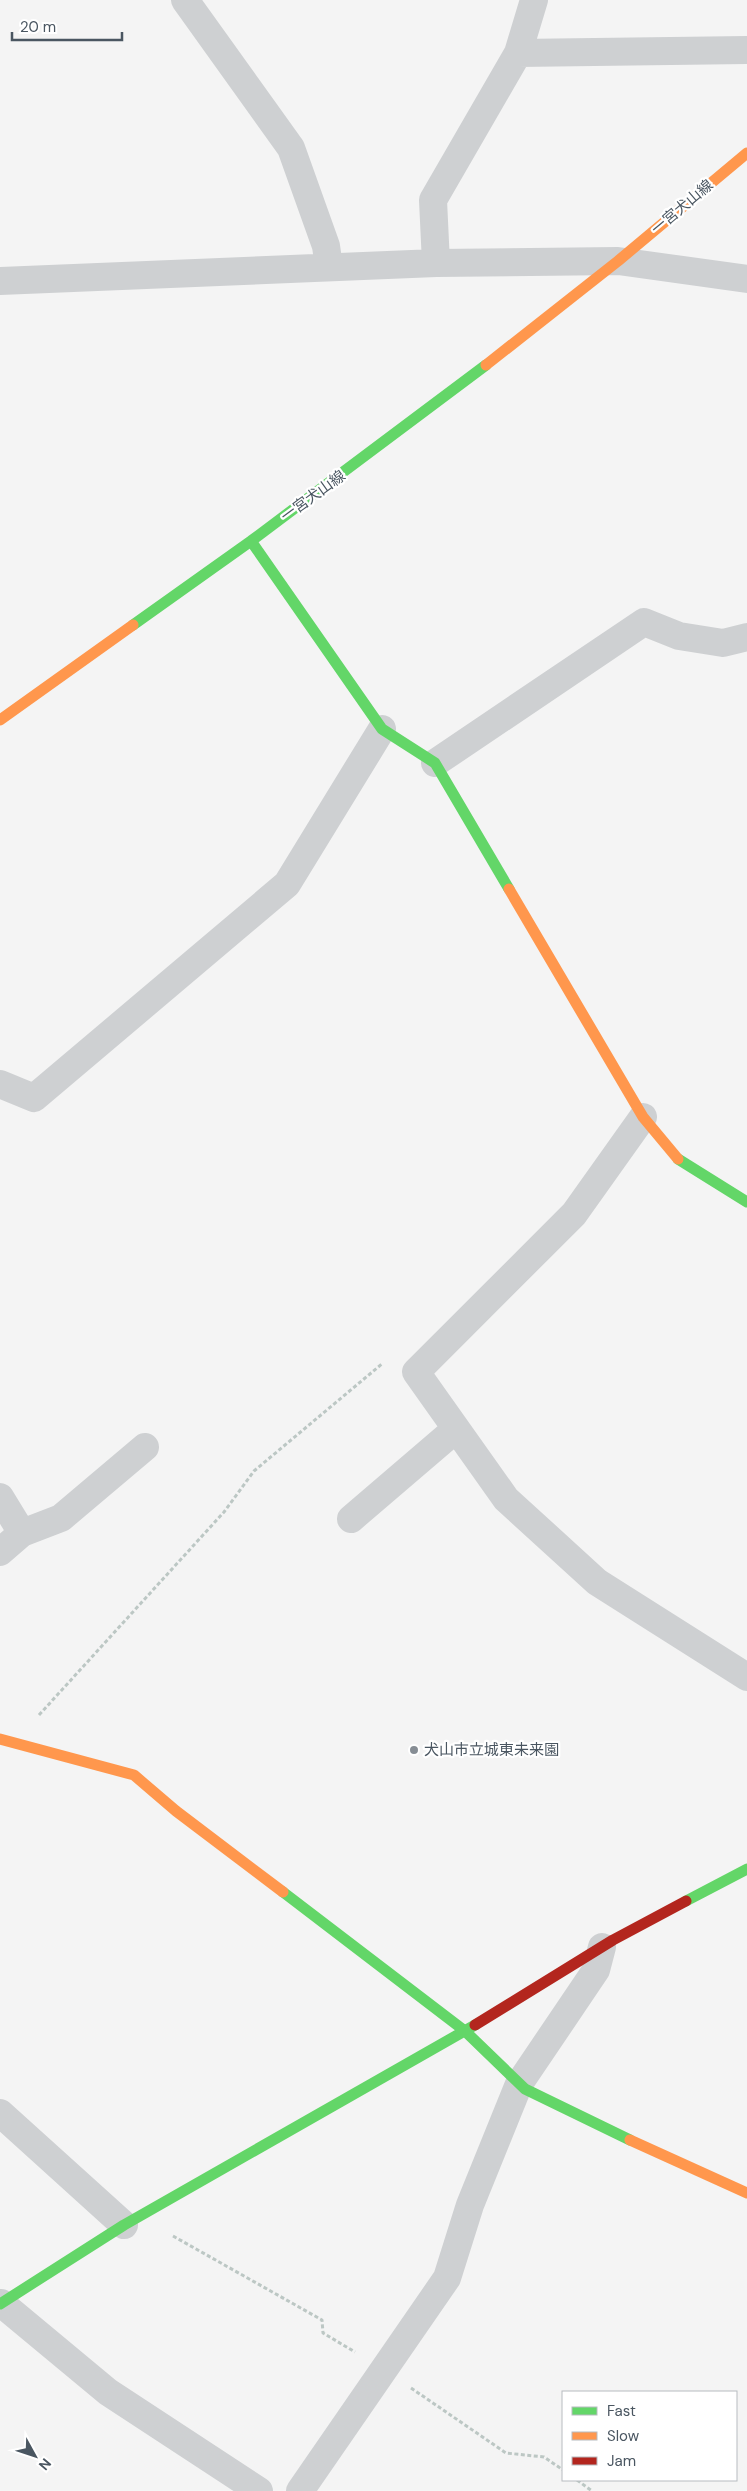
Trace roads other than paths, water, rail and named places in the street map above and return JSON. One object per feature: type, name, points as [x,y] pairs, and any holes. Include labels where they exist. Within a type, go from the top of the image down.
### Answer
[{"type":"street","points":[[185,0],[291,148],[326,246],[329,267]]},
{"type":"street","points":[[436,262],[433,200],[518,53],[534,0]]},
{"type":"street","points":[[518,53],[747,50]]},
{"type":"street","name":"一宮犬山線","points":[[0,720],[251,541],[437,404],[618,261],[747,153]]},
{"type":"street","points":[[0,281],[436,262],[618,261],[746,282]]},
{"type":"street","points":[[251,541],[382,729],[435,763],[643,1118],[676,1158],[747,1202]]},
{"type":"street","points":[[435,763],[644,622],[679,636],[723,643],[747,637]]},
{"type":"street","points":[[0,1084],[34,1098],[287,884],[382,729]]},
{"type":"street","points":[[643,1118],[574,1214],[416,1372],[506,1499],[598,1582],[747,1676]]},
{"type":"street","points":[[351,1519],[456,1429]]},
{"type":"street","points":[[0,1552],[22,1533],[61,1518],[145,1448]]},
{"type":"street","points":[[0,1497],[22,1533]]},
{"type":"street","points":[[0,1739],[134,1775],[184,1816],[465,2031],[525,2089],[677,2163],[747,2193]]},
{"type":"street","points":[[259,2491],[108,2392],[1,2304],[124,2225],[465,2031],[602,1947],[747,1869]]},
{"type":"street","points":[[300,2491],[447,2278],[470,2205],[520,2084],[596,1970],[602,1947]]},
{"type":"street","points":[[0,2113],[124,2225]]},
{"type":"place","name":"犬山市立城東未来園","points":[[414,1750]]}]
